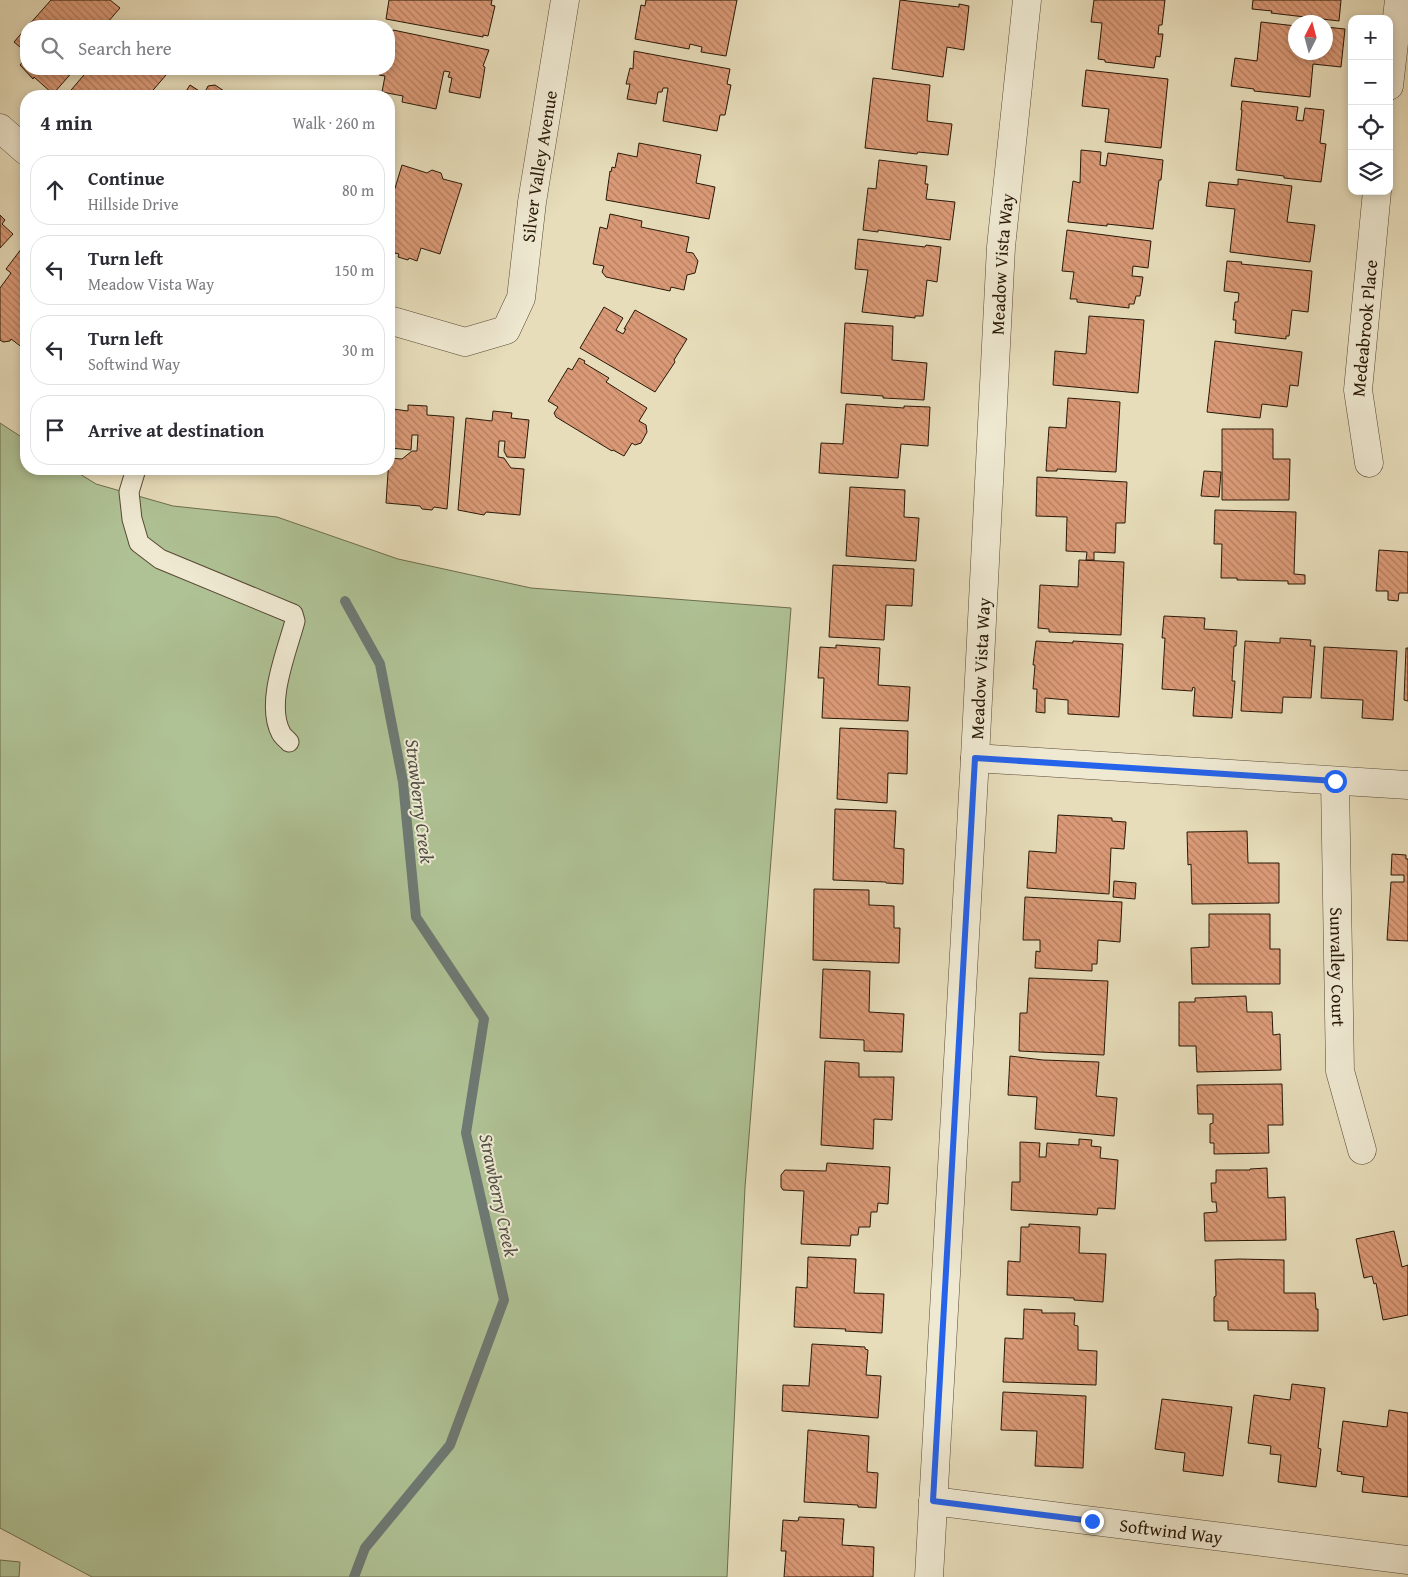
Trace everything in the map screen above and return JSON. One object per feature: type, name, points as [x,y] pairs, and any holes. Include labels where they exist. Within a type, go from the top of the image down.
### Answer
[{"type":"street","name":"Silver Valley Avenue","points":[[395,322],[465,342],[506,330],[521,298],[532,202],[565,0]]},
{"type":"street","name":"Meadow Vista Way","points":[[929,1577],[975,758],[1001,247],[1027,0]]},
{"type":"street","points":[[1392,60],[1399,0]]},
{"type":"street","points":[[0,128],[20,146]]},
{"type":"street","name":"Medeabrook Place","points":[[1370,463],[1358,390],[1377,195]]},
{"type":"street","points":[[975,758],[1408,785]]},
{"type":"street","name":"Sunvalley Court","points":[[1335,781],[1340,1071],[1362,1150]]},
{"type":"street","name":"Softwind Way","points":[[933,1501],[1408,1560]]},
{"type":"lane","points":[[134,475],[129,492],[132,519],[139,543],[160,559],[293,614],[295,621],[275,694],[276,716],[281,734],[289,742]]},
{"type":"green space","points":[[0,423],[20,436],[20,475],[82,475],[96,484],[173,506],[277,517],[398,559],[531,588],[791,608],[745,1187],[727,1577],[92,1577],[0,1528]]},
{"type":"green space","points":[[0,1560],[20,1562],[19,1577],[0,1577]]},
{"type":"building","points":[[51,0],[110,0],[120,8],[110,20],[33,20]]},
{"type":"building","points":[[389,0],[492,0],[491,5],[495,6],[488,36],[483,35],[483,37],[386,19]]},
{"type":"building","points":[[646,0],[737,0],[726,56],[701,52],[702,47],[690,44],[689,49],[635,39],[641,5],[645,6]]},
{"type":"building","points":[[900,0],[959,7],[959,4],[969,6],[964,50],[947,47],[943,77],[892,69]]},
{"type":"building","points":[[1094,0],[1165,0],[1162,25],[1159,25],[1158,34],[1163,34],[1160,57],[1156,56],[1154,68],[1105,62],[1105,60],[1098,59],[1102,23],[1091,22]]},
{"type":"building","points":[[1253,0],[1341,0],[1339,21],[1333,20],[1333,15],[1288,15],[1252,9]]},
{"type":"building","points":[[1261,22],[1288,25],[1288,60],[1333,60],[1333,28],[1345,29],[1341,67],[1313,64],[1310,97],[1254,91],[1254,89],[1231,86],[1235,58],[1257,61]]},
{"type":"building","points":[[395,30],[489,50],[483,66],[485,67],[480,98],[449,92],[452,78],[448,77],[450,72],[444,71],[436,109],[402,102],[403,96],[395,94],[395,90],[382,90],[385,76],[379,75],[395,75]]},
{"type":"building","points":[[20,35],[20,47],[14,42]]},
{"type":"building","points":[[634,51],[730,69],[727,84],[731,85],[725,115],[720,115],[717,131],[663,121],[668,88],[663,88],[662,92],[658,92],[656,104],[627,99],[630,84],[626,84],[630,68],[633,69]]},
{"type":"building","points":[[1086,70],[1168,79],[1161,148],[1105,142],[1109,109],[1082,106]]},
{"type":"building","points":[[29,75],[70,75],[57,90],[49,90],[34,77],[33,79]]},
{"type":"building","points":[[84,75],[166,75],[153,90],[71,90]]},
{"type":"building","points":[[873,78],[930,85],[927,121],[952,124],[948,155],[918,152],[917,154],[865,148]]},
{"type":"building","points":[[190,85],[198,90],[187,90]]},
{"type":"building","points":[[215,85],[222,90],[206,90],[208,86]]},
{"type":"building","points":[[1242,101],[1298,107],[1296,120],[1303,121],[1305,108],[1324,110],[1320,143],[1326,144],[1321,182],[1236,170]]},
{"type":"building","points":[[639,143],[701,155],[696,183],[715,187],[709,219],[606,200],[610,171],[612,167],[615,168],[618,153],[637,157]]},
{"type":"building","points":[[1081,150],[1101,152],[1100,165],[1106,166],[1108,153],[1163,160],[1153,229],[1068,222],[1073,181],[1080,183]]},
{"type":"building","points":[[879,160],[927,166],[925,184],[928,184],[926,199],[955,202],[950,240],[878,230],[878,232],[863,230],[868,188],[876,189]]},
{"type":"building","points":[[402,165],[427,173],[432,170],[441,173],[443,179],[462,184],[440,254],[421,248],[417,261],[398,257],[399,254],[395,253],[395,188]]},
{"type":"building","points":[[1238,179],[1292,186],[1287,222],[1315,225],[1310,262],[1230,252],[1235,209],[1206,206],[1209,182],[1238,185]]},
{"type":"building","points":[[610,214],[642,221],[641,227],[689,237],[686,252],[693,253],[698,261],[695,273],[687,275],[684,290],[671,287],[670,291],[606,277],[602,272],[604,266],[593,264],[600,227],[607,229]]},
{"type":"building","points":[[0,215],[5,220],[2,224],[13,234],[0,248]]},
{"type":"building","points":[[1067,230],[1151,241],[1148,268],[1133,266],[1132,276],[1143,277],[1140,296],[1136,296],[1134,304],[1129,304],[1129,308],[1077,302],[1077,299],[1070,299],[1074,272],[1062,271]]},
{"type":"building","points":[[858,239],[925,247],[926,245],[941,247],[937,282],[927,280],[923,316],[915,316],[915,318],[862,312],[868,270],[855,269]]},
{"type":"building","points":[[20,251],[20,346],[11,339],[10,341],[3,342],[0,340],[0,288],[11,273],[6,269]]},
{"type":"building","points":[[1227,261],[1312,271],[1308,312],[1292,310],[1289,336],[1286,336],[1286,339],[1235,333],[1236,320],[1233,320],[1235,302],[1238,302],[1239,293],[1224,291]]},
{"type":"building","points":[[604,307],[623,318],[616,330],[623,334],[635,310],[687,339],[674,360],[675,362],[655,392],[580,348]]},
{"type":"building","points":[[1089,316],[1144,320],[1138,393],[1053,385],[1055,351],[1086,354]]},
{"type":"building","points":[[845,323],[893,326],[892,360],[927,363],[924,400],[841,393]]},
{"type":"building","points":[[1215,341],[1302,352],[1298,386],[1290,385],[1287,407],[1262,404],[1260,418],[1207,412]]},
{"type":"building","points":[[579,358],[609,378],[606,382],[647,408],[639,421],[646,425],[647,432],[641,443],[635,445],[632,443],[624,456],[612,451],[556,417],[554,413],[558,407],[548,401],[568,368],[572,370]]},
{"type":"building","points":[[1068,398],[1120,402],[1116,472],[1057,469],[1057,471],[1046,471],[1049,427],[1066,428]]},
{"type":"building","points":[[846,404],[904,408],[904,406],[930,407],[928,446],[901,444],[898,478],[819,473],[821,443],[843,444]]},
{"type":"building","points":[[408,405],[427,406],[427,415],[454,417],[447,509],[434,507],[432,510],[422,509],[420,506],[386,503],[388,475],[395,475],[395,458],[402,459],[412,451],[417,451],[418,435],[412,435],[411,450],[395,448],[395,409],[408,411]]},
{"type":"building","points":[[493,411],[512,413],[511,418],[529,420],[525,458],[507,457],[504,451],[505,441],[499,441],[498,457],[504,458],[511,468],[524,469],[520,515],[486,512],[484,515],[458,510],[466,418],[492,421]]},
{"type":"building","points":[[1222,429],[1273,429],[1273,459],[1290,459],[1289,500],[1222,500]]},
{"type":"building","points":[[1204,471],[1221,472],[1219,497],[1201,496]]},
{"type":"building","points":[[1037,477],[1127,482],[1125,523],[1116,523],[1115,553],[1094,552],[1094,560],[1086,560],[1087,552],[1066,551],[1067,517],[1036,516]]},
{"type":"building","points":[[850,487],[905,490],[904,517],[919,518],[916,561],[846,556]]},
{"type":"building","points":[[1215,510],[1296,512],[1294,574],[1305,575],[1305,584],[1288,584],[1288,581],[1221,578],[1222,544],[1214,544]]},
{"type":"building","points":[[1379,550],[1408,552],[1408,593],[1399,593],[1398,601],[1388,600],[1388,591],[1376,591]]},
{"type":"building","points":[[1079,560],[1124,562],[1121,635],[1049,632],[1049,629],[1038,628],[1040,585],[1078,587]]},
{"type":"building","points":[[833,565],[914,569],[912,606],[886,605],[884,640],[829,637]]},
{"type":"building","points":[[1164,616],[1205,618],[1204,629],[1237,631],[1236,646],[1234,646],[1232,681],[1235,681],[1232,718],[1193,716],[1195,688],[1193,687],[1192,691],[1162,689],[1165,638],[1162,638]]},
{"type":"building","points":[[1280,638],[1311,640],[1310,646],[1315,646],[1311,698],[1283,697],[1282,713],[1241,711],[1245,641],[1280,643]]},
{"type":"building","points":[[1036,641],[1123,644],[1119,717],[1068,714],[1068,700],[1045,698],[1045,713],[1036,712],[1037,689],[1033,689],[1035,665],[1033,665]]},
{"type":"building","points":[[836,645],[880,648],[878,685],[910,687],[908,721],[822,718],[824,678],[818,678],[820,647],[836,648]]},
{"type":"building","points":[[1324,647],[1397,651],[1393,720],[1362,718],[1363,700],[1321,698]]},
{"type":"building","points":[[1406,648],[1408,648],[1408,701],[1404,700]]},
{"type":"building","points":[[840,728],[908,731],[907,774],[888,773],[887,803],[837,799]]},
{"type":"building","points":[[835,809],[896,811],[894,848],[904,849],[903,884],[833,880]]},
{"type":"building","points":[[1058,815],[1112,818],[1112,821],[1126,822],[1124,849],[1111,848],[1109,894],[1027,888],[1029,851],[1056,853]]},
{"type":"building","points":[[1247,831],[1248,863],[1279,863],[1279,903],[1192,904],[1191,864],[1188,865],[1187,832]]},
{"type":"building","points":[[1392,854],[1406,855],[1406,859],[1408,859],[1408,941],[1387,940],[1391,882],[1404,882],[1404,875],[1391,875]]},
{"type":"building","points":[[1114,881],[1136,883],[1135,899],[1113,897]]},
{"type":"building","points":[[814,889],[869,890],[869,905],[894,906],[894,928],[900,928],[899,963],[813,960]]},
{"type":"building","points":[[1025,897],[1122,902],[1120,942],[1098,940],[1097,964],[1092,964],[1092,971],[1035,968],[1036,951],[1040,952],[1040,940],[1023,940]]},
{"type":"building","points":[[1209,914],[1270,914],[1270,949],[1280,949],[1280,984],[1192,984],[1191,948],[1209,947]]},
{"type":"building","points":[[823,969],[870,971],[869,1012],[904,1014],[902,1052],[864,1051],[864,1040],[820,1038]]},
{"type":"building","points":[[1029,978],[1108,981],[1104,1055],[1019,1051],[1020,1013],[1027,1013]]},
{"type":"building","points":[[1246,996],[1247,1012],[1272,1012],[1273,1035],[1280,1034],[1281,1070],[1197,1072],[1196,1046],[1179,1046],[1179,1002],[1195,1002],[1195,998]]},
{"type":"building","points":[[1010,1056],[1043,1060],[1099,1062],[1096,1096],[1117,1098],[1114,1136],[1035,1129],[1037,1097],[1008,1095]]},
{"type":"building","points":[[825,1061],[859,1063],[859,1077],[894,1077],[892,1120],[874,1119],[873,1149],[821,1145]]},
{"type":"building","points":[[1282,1084],[1283,1125],[1268,1125],[1269,1153],[1214,1154],[1214,1143],[1210,1143],[1210,1124],[1213,1123],[1213,1114],[1198,1114],[1197,1085]]},
{"type":"building","points":[[1079,1139],[1092,1140],[1091,1146],[1101,1147],[1100,1158],[1118,1160],[1115,1209],[1098,1208],[1097,1215],[1011,1210],[1012,1182],[1020,1182],[1020,1142],[1040,1143],[1039,1157],[1046,1157],[1047,1143],[1079,1145]]},
{"type":"building","points":[[827,1163],[890,1167],[888,1204],[878,1203],[877,1212],[871,1212],[870,1227],[859,1227],[858,1235],[851,1235],[850,1246],[801,1244],[804,1191],[783,1190],[781,1187],[781,1175],[785,1170],[826,1171]]},
{"type":"building","points":[[1267,1168],[1268,1198],[1285,1197],[1286,1240],[1205,1241],[1204,1213],[1217,1212],[1216,1202],[1212,1202],[1211,1183],[1216,1183],[1216,1170]]},
{"type":"building","points":[[1029,1224],[1080,1227],[1079,1253],[1106,1254],[1103,1302],[1074,1300],[1074,1298],[1007,1295],[1008,1261],[1020,1262],[1021,1227],[1029,1227]]},
{"type":"building","points":[[1394,1231],[1402,1267],[1408,1265],[1408,1315],[1383,1320],[1376,1283],[1374,1284],[1372,1276],[1364,1278],[1356,1239]]},
{"type":"building","points":[[808,1257],[856,1259],[854,1293],[884,1294],[882,1333],[845,1331],[846,1329],[794,1327],[796,1287],[807,1288]]},
{"type":"building","points":[[1215,1260],[1284,1260],[1284,1293],[1315,1293],[1316,1309],[1318,1309],[1318,1331],[1228,1330],[1228,1321],[1214,1321],[1214,1297],[1216,1296]]},
{"type":"building","points":[[1024,1309],[1042,1310],[1042,1313],[1075,1313],[1074,1325],[1078,1326],[1078,1350],[1097,1351],[1096,1385],[1003,1382],[1005,1338],[1023,1339]]},
{"type":"building","points":[[812,1344],[865,1347],[868,1350],[866,1375],[881,1376],[878,1418],[782,1411],[783,1385],[809,1386]]},
{"type":"building","points":[[1292,1384],[1325,1388],[1318,1448],[1321,1449],[1316,1487],[1278,1482],[1281,1455],[1270,1454],[1271,1446],[1248,1443],[1254,1395],[1290,1400]]},
{"type":"building","points":[[1003,1392],[1086,1396],[1083,1468],[1035,1466],[1037,1431],[1001,1430]]},
{"type":"building","points":[[1162,1399],[1232,1407],[1223,1476],[1183,1471],[1185,1453],[1155,1449]]},
{"type":"building","points":[[1389,1410],[1408,1413],[1408,1497],[1362,1492],[1364,1477],[1341,1474],[1342,1472],[1337,1471],[1343,1421],[1387,1427]]},
{"type":"building","points":[[808,1430],[869,1436],[867,1472],[878,1473],[876,1508],[804,1502]]},
{"type":"building","points":[[799,1517],[844,1519],[842,1545],[874,1547],[873,1577],[784,1577],[786,1551],[781,1551],[783,1520],[798,1521]]},
{"type":"waterway","name":"Strawberry Creek","points":[[345,601],[380,664],[403,782],[416,917],[484,1019],[466,1133],[504,1300],[450,1445],[365,1548],[354,1577]]},
{"type":"route","points":[[1092,1521],[933,1501],[975,758],[1335,781]]}]
